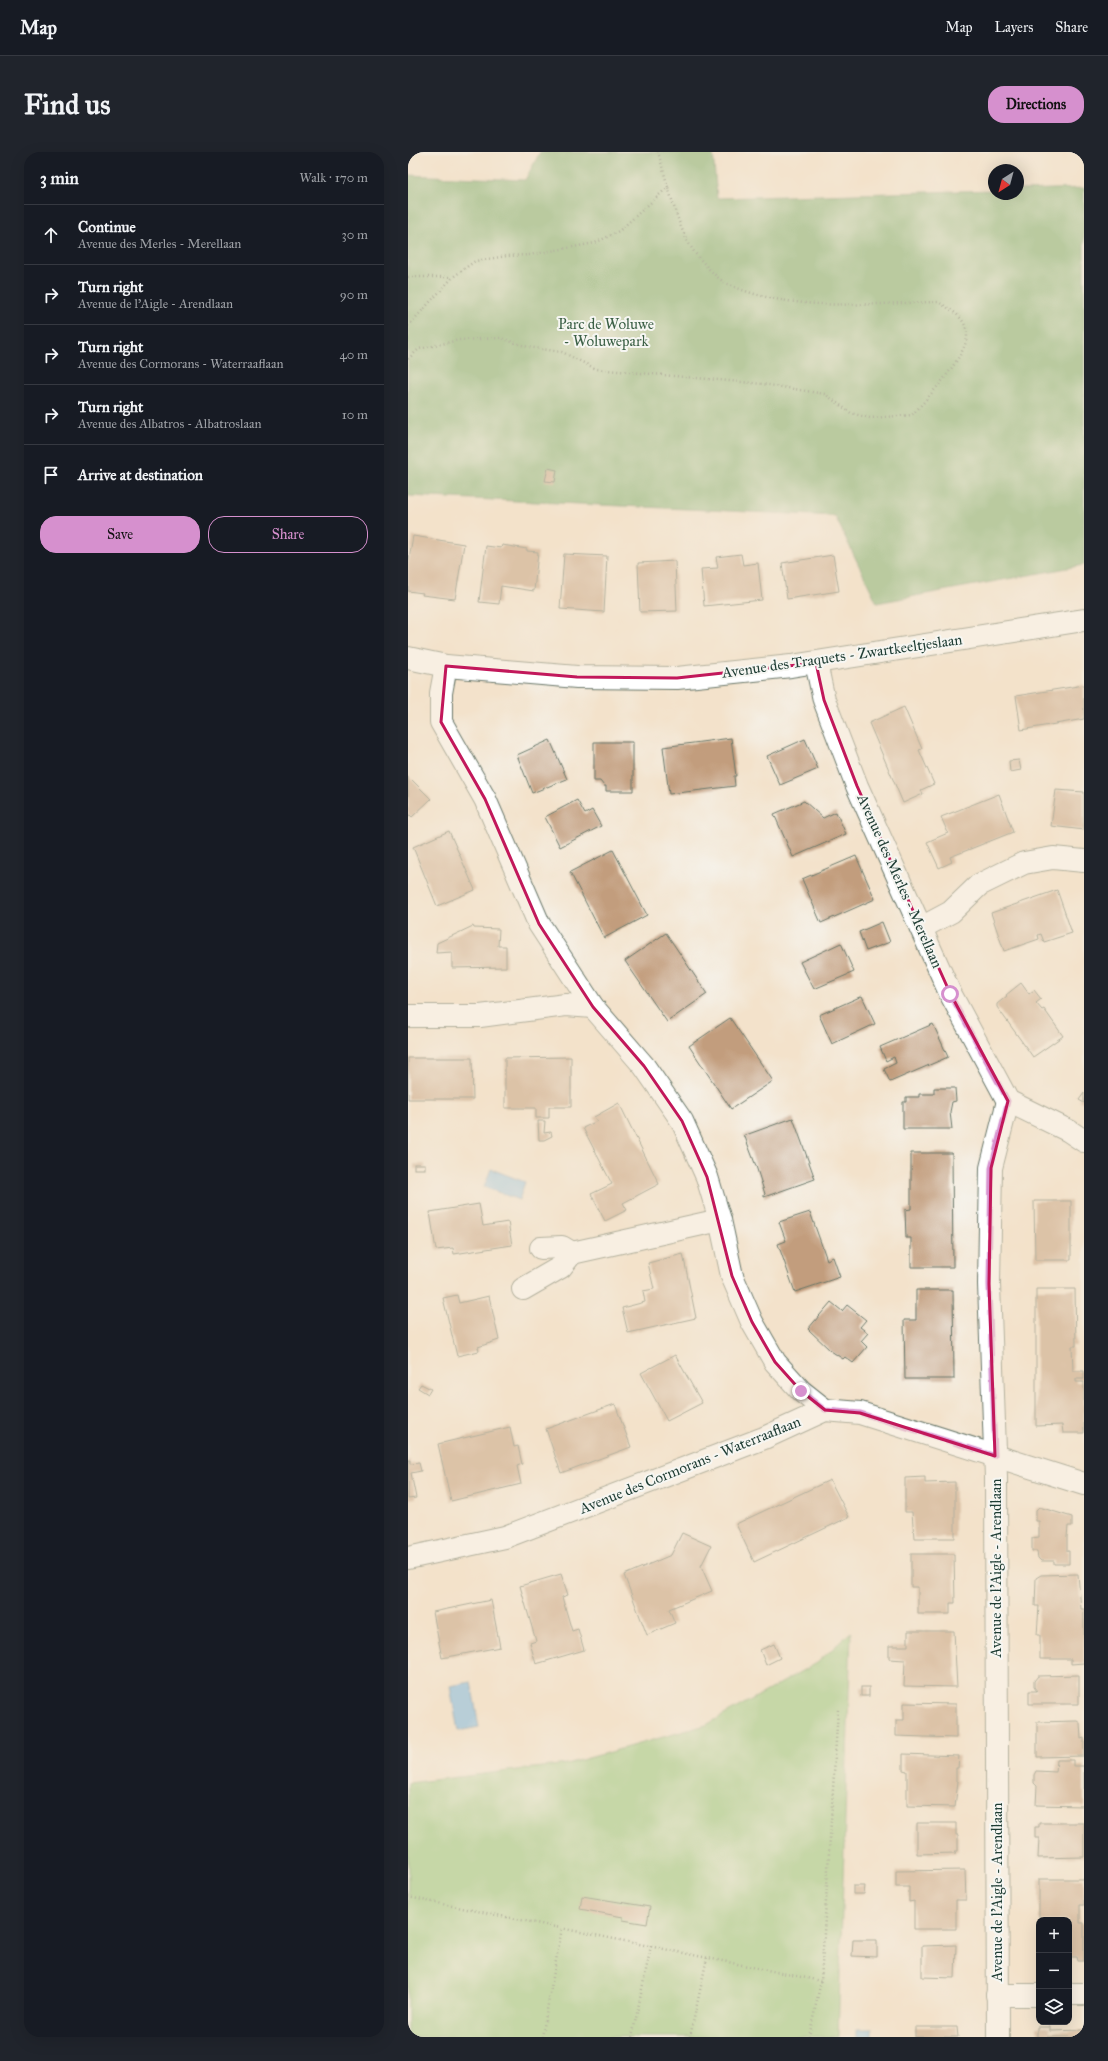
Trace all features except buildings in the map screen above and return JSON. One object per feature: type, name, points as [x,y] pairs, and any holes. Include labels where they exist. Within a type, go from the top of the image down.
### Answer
[{"type":"street","name":"Avenue des Traquets - Zwartkeeltjeslaan","points":[[408,658],[446,666],[577,677],[677,678],[816,663],[1084,620]]},
{"type":"street","name":"Avenue des Merles - Merellaan","points":[[816,663],[824,700],[857,786],[950,994],[1008,1101]]},
{"type":"street","points":[[446,666],[441,693],[442,722],[485,799],[540,924],[594,1007],[644,1066],[682,1121],[707,1177],[720,1220],[732,1276],[752,1322],[775,1362],[801,1391],[825,1410]]},
{"type":"street","points":[[921,928],[951,912],[979,885],[1024,863],[1053,858],[1084,861]]},
{"type":"street","points":[[408,1016],[480,1016],[566,1005],[594,1007]]},
{"type":"street","points":[[1008,1101],[1069,1131],[1084,1141]]},
{"type":"street","name":"Avenue de l'Aigle - Arendlaan","points":[[998,2037],[995,1456],[989,1284],[991,1168],[1008,1101]]},
{"type":"street","points":[[523,1289],[561,1267],[572,1253],[720,1220]]},
{"type":"street","points":[[541,1248],[562,1247],[572,1253]]},
{"type":"street","name":"Avenue des Cormorans - Waterraaflaan","points":[[408,1558],[504,1538],[764,1438],[825,1410],[860,1413],[1084,1484]]},
{"type":"street","points":[[1072,1994],[1084,1994]]},
{"type":"street","points":[[998,1995],[1036,1995]]},
{"type":"path","points":[[408,359],[419,350],[459,340],[501,338],[528,347],[562,352],[596,369],[763,384],[825,394],[851,413],[870,418],[912,415],[934,392],[959,358],[967,335],[963,322],[954,311],[938,302],[804,304],[758,295],[723,281],[700,258],[685,238],[658,152]]},
{"type":"path","points":[[408,326],[453,277],[475,261],[507,256],[529,255],[595,243],[619,231],[668,187]]},
{"type":"path","points":[[408,277],[453,277]]},
{"type":"path","points":[[809,2037],[821,1981],[838,1709]]},
{"type":"path","points":[[408,1896],[821,1981]]},
{"type":"path","points":[[542,2037],[562,1928]]},
{"type":"path","points":[[632,2037],[651,1946]]},
{"type":"path","points":[[690,2037],[707,1958]]},
{"type":"highlighted area","points":[[816,663],[824,700],[857,786],[950,993],[1008,1101],[991,1168],[989,1284],[995,1456],[860,1413],[825,1410],[801,1391],[775,1362],[752,1322],[732,1276],[707,1177],[682,1121],[644,1066],[593,1007],[539,924],[485,799],[441,722],[446,666],[577,677],[677,678]]},
{"type":"green space","name":"Parc de Woluwe - Woluwepark","points":[[540,152],[713,152],[717,198],[988,190],[988,200],[1024,200],[1024,190],[1084,188],[1084,565],[877,603],[835,516],[408,496],[408,175],[525,180]]},
{"type":"green space","points":[[851,1632],[838,2037],[408,2037],[408,1783],[567,1764],[706,1725],[817,1663]]},
{"type":"water","points":[[491,1169],[525,1182],[519,1200],[484,1187]]},
{"type":"water","points":[[471,1682],[479,1727],[458,1731],[450,1686]]},
{"type":"water","points":[[857,2029],[873,2029],[873,2037],[857,2037]]},
{"type":"route","points":[[801,1391],[825,1410],[860,1413],[995,1456],[989,1284],[991,1168],[1008,1101],[984,1053],[950,994]]}]
